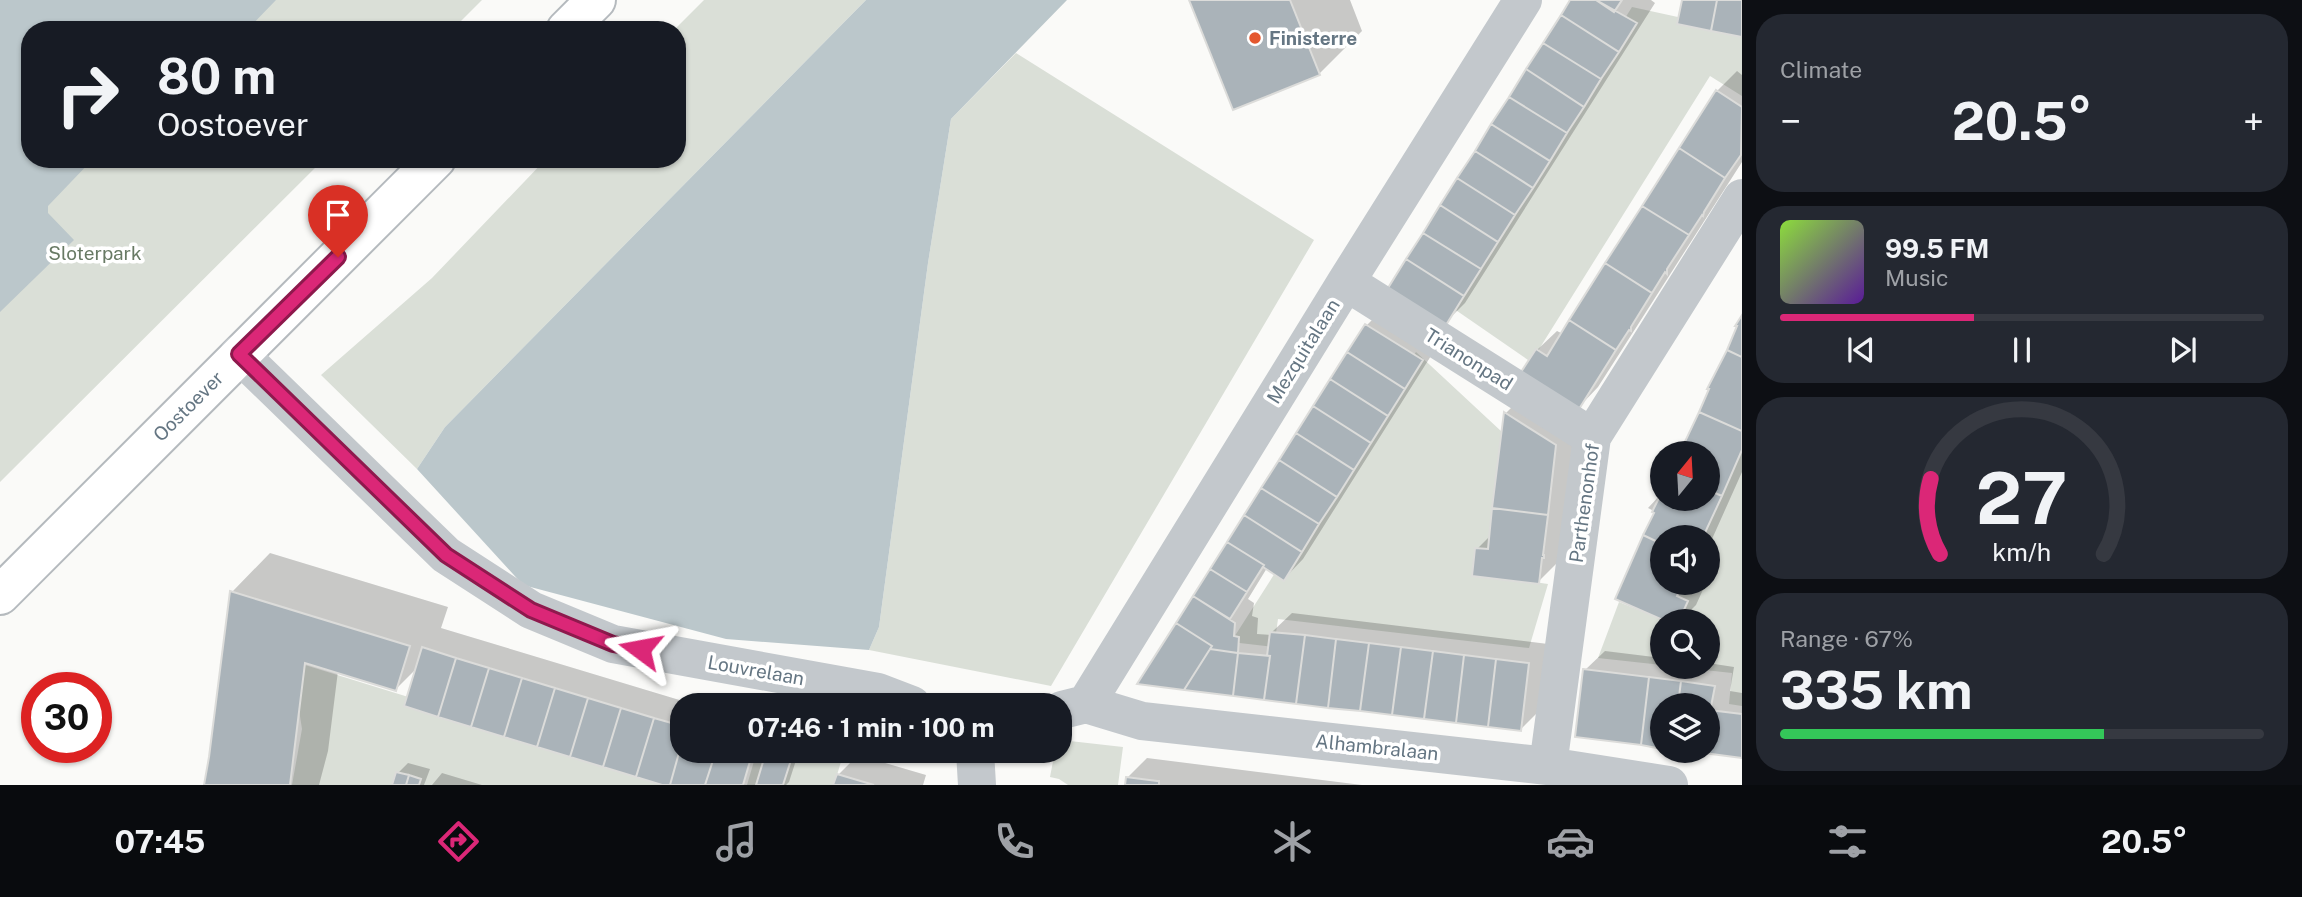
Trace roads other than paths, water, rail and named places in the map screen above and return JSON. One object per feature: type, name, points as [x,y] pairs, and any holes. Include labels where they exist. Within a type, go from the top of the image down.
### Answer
[{"type":"main road","points":[[575,21],[596,0]]},
{"type":"main road","name":"Oostoever","points":[[0,595],[427,168]]},
{"type":"street","name":"Mezquitalaan","points":[[1073,707],[1346,282],[1523,0]]},
{"type":"street","name":"Parthenonhof","points":[[1548,766],[1592,437],[1742,198]]},
{"type":"street","name":"Trianonpad","points":[[1346,282],[1592,437]]},
{"type":"street","name":"Louvrelaan","points":[[239,354],[446,555],[531,610],[613,644],[881,693]]},
{"type":"street","name":"Alhambralaan","points":[[1073,707],[1142,721],[1548,766],[1669,785]]},
{"type":"street","points":[[976,763],[977,785]]},
{"type":"place","name":"Finisterre","points":[[1255,38]]},
{"type":"park label","name":"Sloterpark","points":[[95,253]]}]
